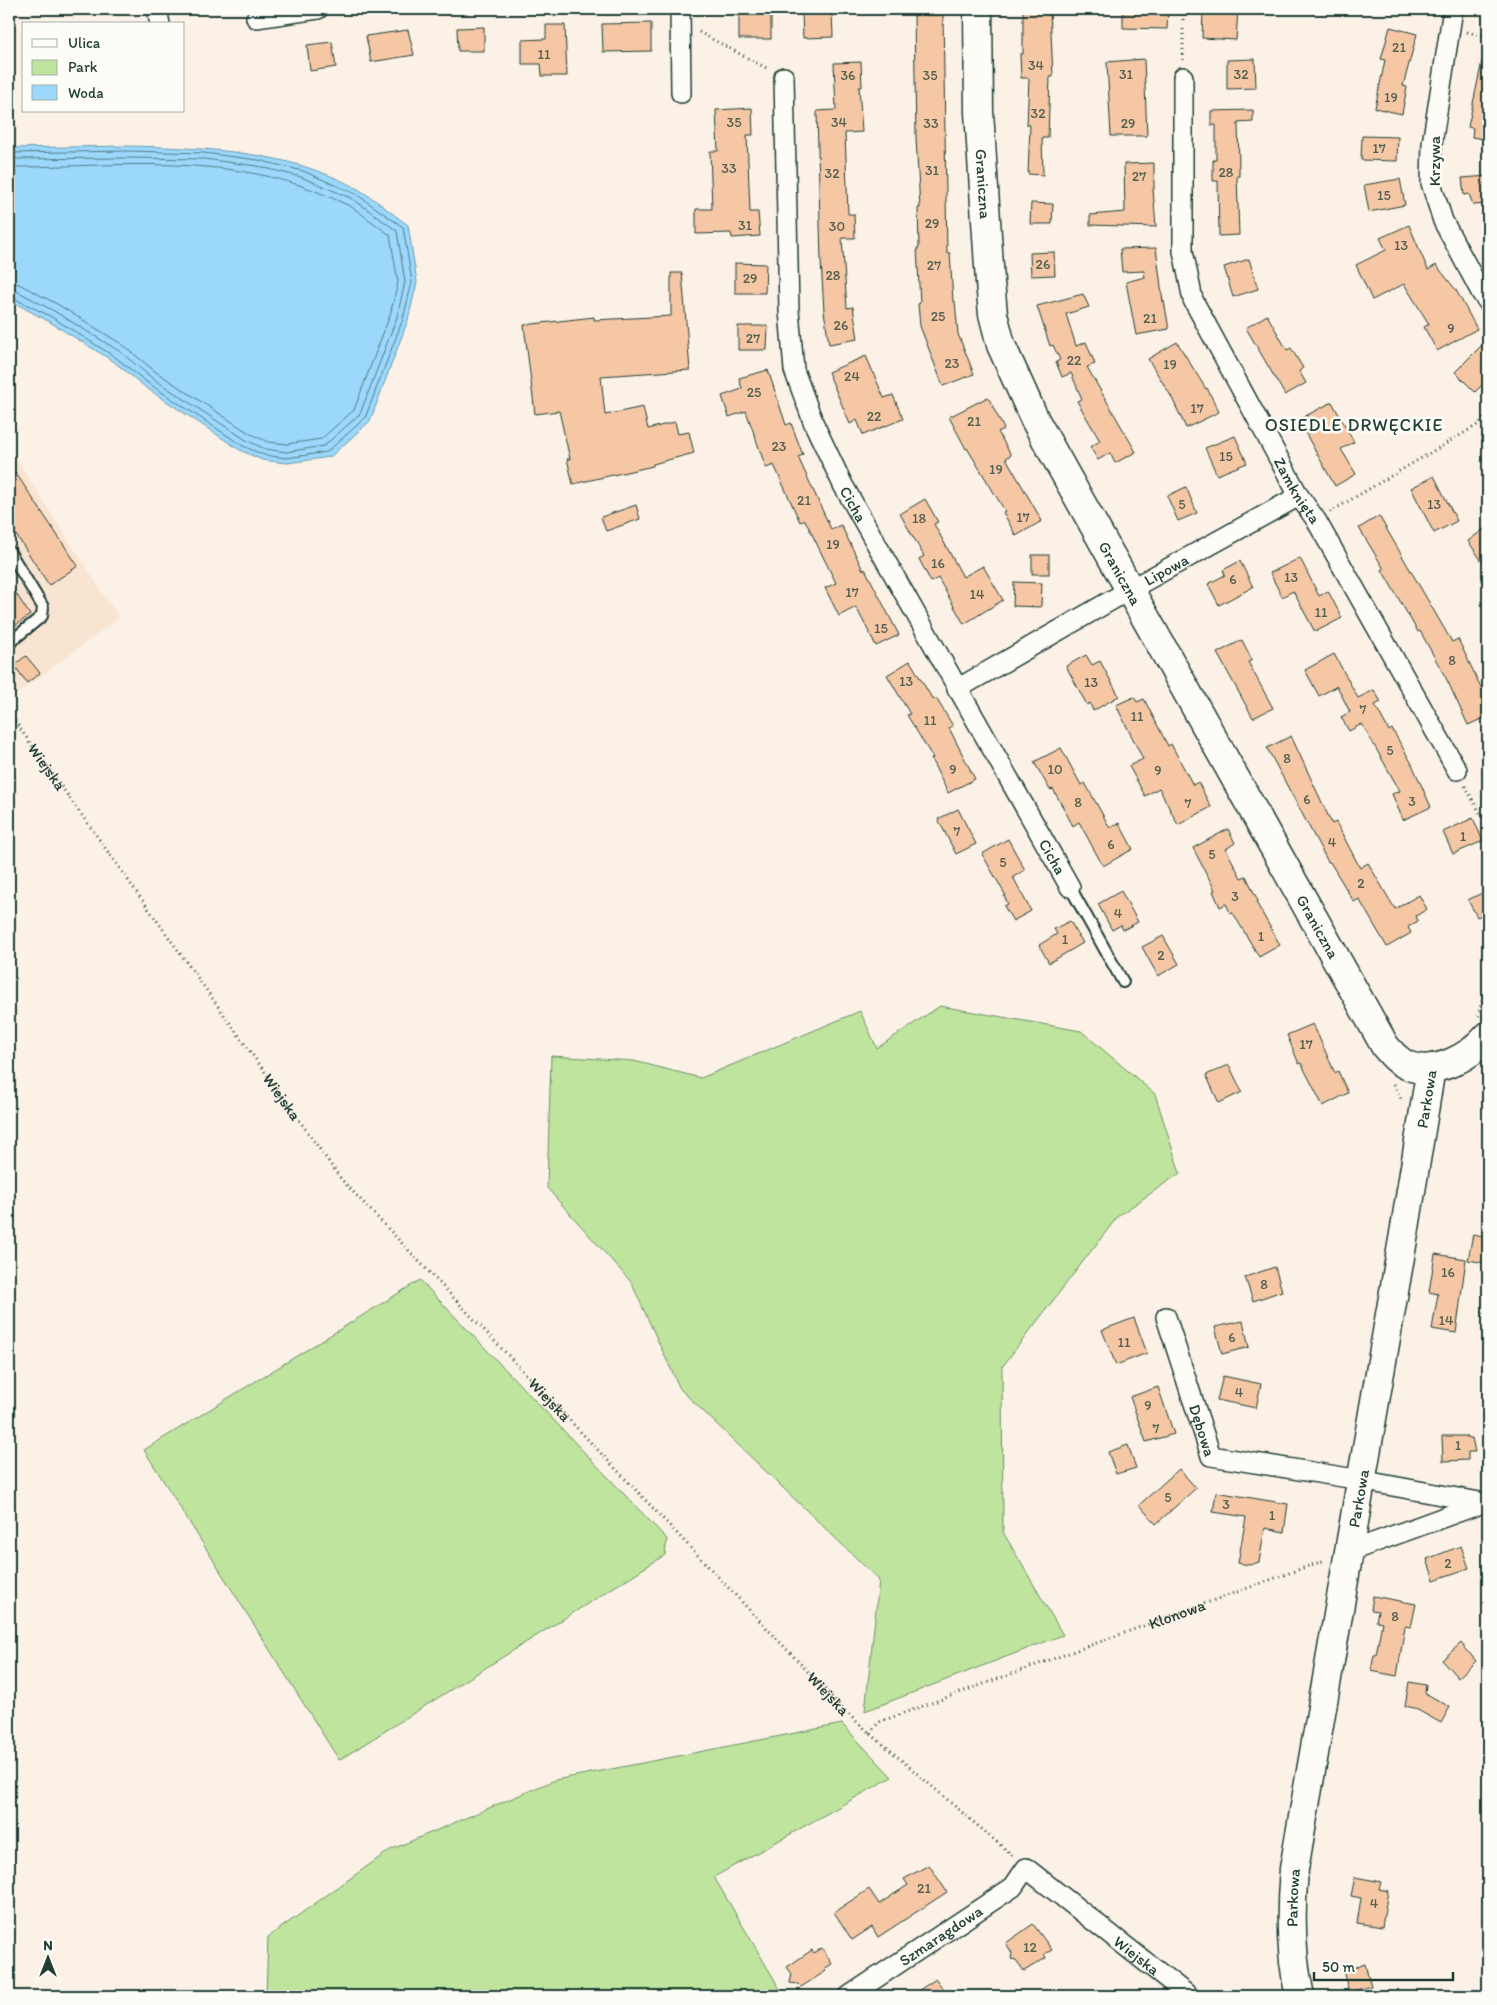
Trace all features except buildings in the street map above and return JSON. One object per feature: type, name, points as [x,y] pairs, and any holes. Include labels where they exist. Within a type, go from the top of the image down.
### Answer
[{"type":"street","points":[[157,9],[160,22]]},
{"type":"street","points":[[256,18],[318,9]]},
{"type":"street","name":"Graniczna","points":[[978,9],[979,112],[990,282],[993,314],[1001,345],[1035,420],[1385,1046],[1392,1055],[1409,1066],[1431,1068]]},
{"type":"street","name":"Krzywa","points":[[1452,9],[1432,144],[1431,183],[1443,221],[1488,302]]},
{"type":"street","points":[[680,15],[681,93]]},
{"type":"street","name":"Cicha","points":[[784,77],[789,310],[794,370],[814,424],[843,485],[1070,887]]},
{"type":"street","name":"Zamknięta","points":[[1183,77],[1183,251],[1193,300],[1298,496],[1316,520],[1457,770]]},
{"type":"street","name":"Lipowa","points":[[957,689],[1298,496]]},
{"type":"street","name":"Parkowa","points":[[1300,1996],[1290,1938],[1294,1870],[1431,1068],[1460,1058],[1473,1050],[1483,1026]]},
{"type":"street","name":"Dębowa","points":[[1166,1317],[1211,1456],[1361,1481]]},
{"type":"street","points":[[1361,1481],[1486,1502]]},
{"type":"street","points":[[1348,1552],[1486,1502]]},
{"type":"street","name":"Szmaragdowa","points":[[849,1996],[1013,1887],[1026,1868]]},
{"type":"street","name":"Wiejska","points":[[1026,1868],[1189,1996]]},
{"type":"lane","points":[[9,551],[43,606],[42,616],[9,644]]},
{"type":"lane","points":[[1070,887],[1124,982]]},
{"type":"path","points":[[1183,9],[1183,77]]},
{"type":"path","points":[[680,15],[784,77]]},
{"type":"path","points":[[1316,520],[1479,424],[1488,413]]},
{"type":"path","name":"Wiejska","points":[[9,713],[340,1179],[830,1694],[870,1734],[1026,1868]]},
{"type":"path","points":[[1457,770],[1488,827]]},
{"type":"path","points":[[1483,1026],[1481,1010],[1483,997],[1488,990]]},
{"type":"path","name":"Klonowa","points":[[870,1734],[879,1722],[1348,1552]]},
{"type":"shaded area","points":[[9,448],[119,618],[9,700]]},
{"type":"green space","points":[[940,1006],[1081,1031],[1155,1094],[1180,1173],[1118,1216],[1002,1367],[1003,1532],[1063,1635],[865,1711],[879,1580],[680,1389],[631,1282],[547,1188],[551,1056],[634,1061],[701,1078],[860,1011],[877,1048]]},
{"type":"green space","points":[[420,1280],[667,1539],[665,1555],[339,1760],[144,1450]]},
{"type":"green space","points":[[842,1724],[892,1777],[714,1877],[784,1996],[266,1996],[268,1937],[390,1850],[555,1780]]},
{"type":"water","points":[[127,146],[216,150],[274,159],[303,166],[331,176],[358,189],[408,225],[417,282],[408,320],[370,421],[330,457],[287,463],[262,460],[240,450],[145,387],[113,361],[48,321],[9,300],[9,148]]},
{"type":"district","name":"OSIEDLE DRWĘCKIE","points":[[1354,425]]}]
